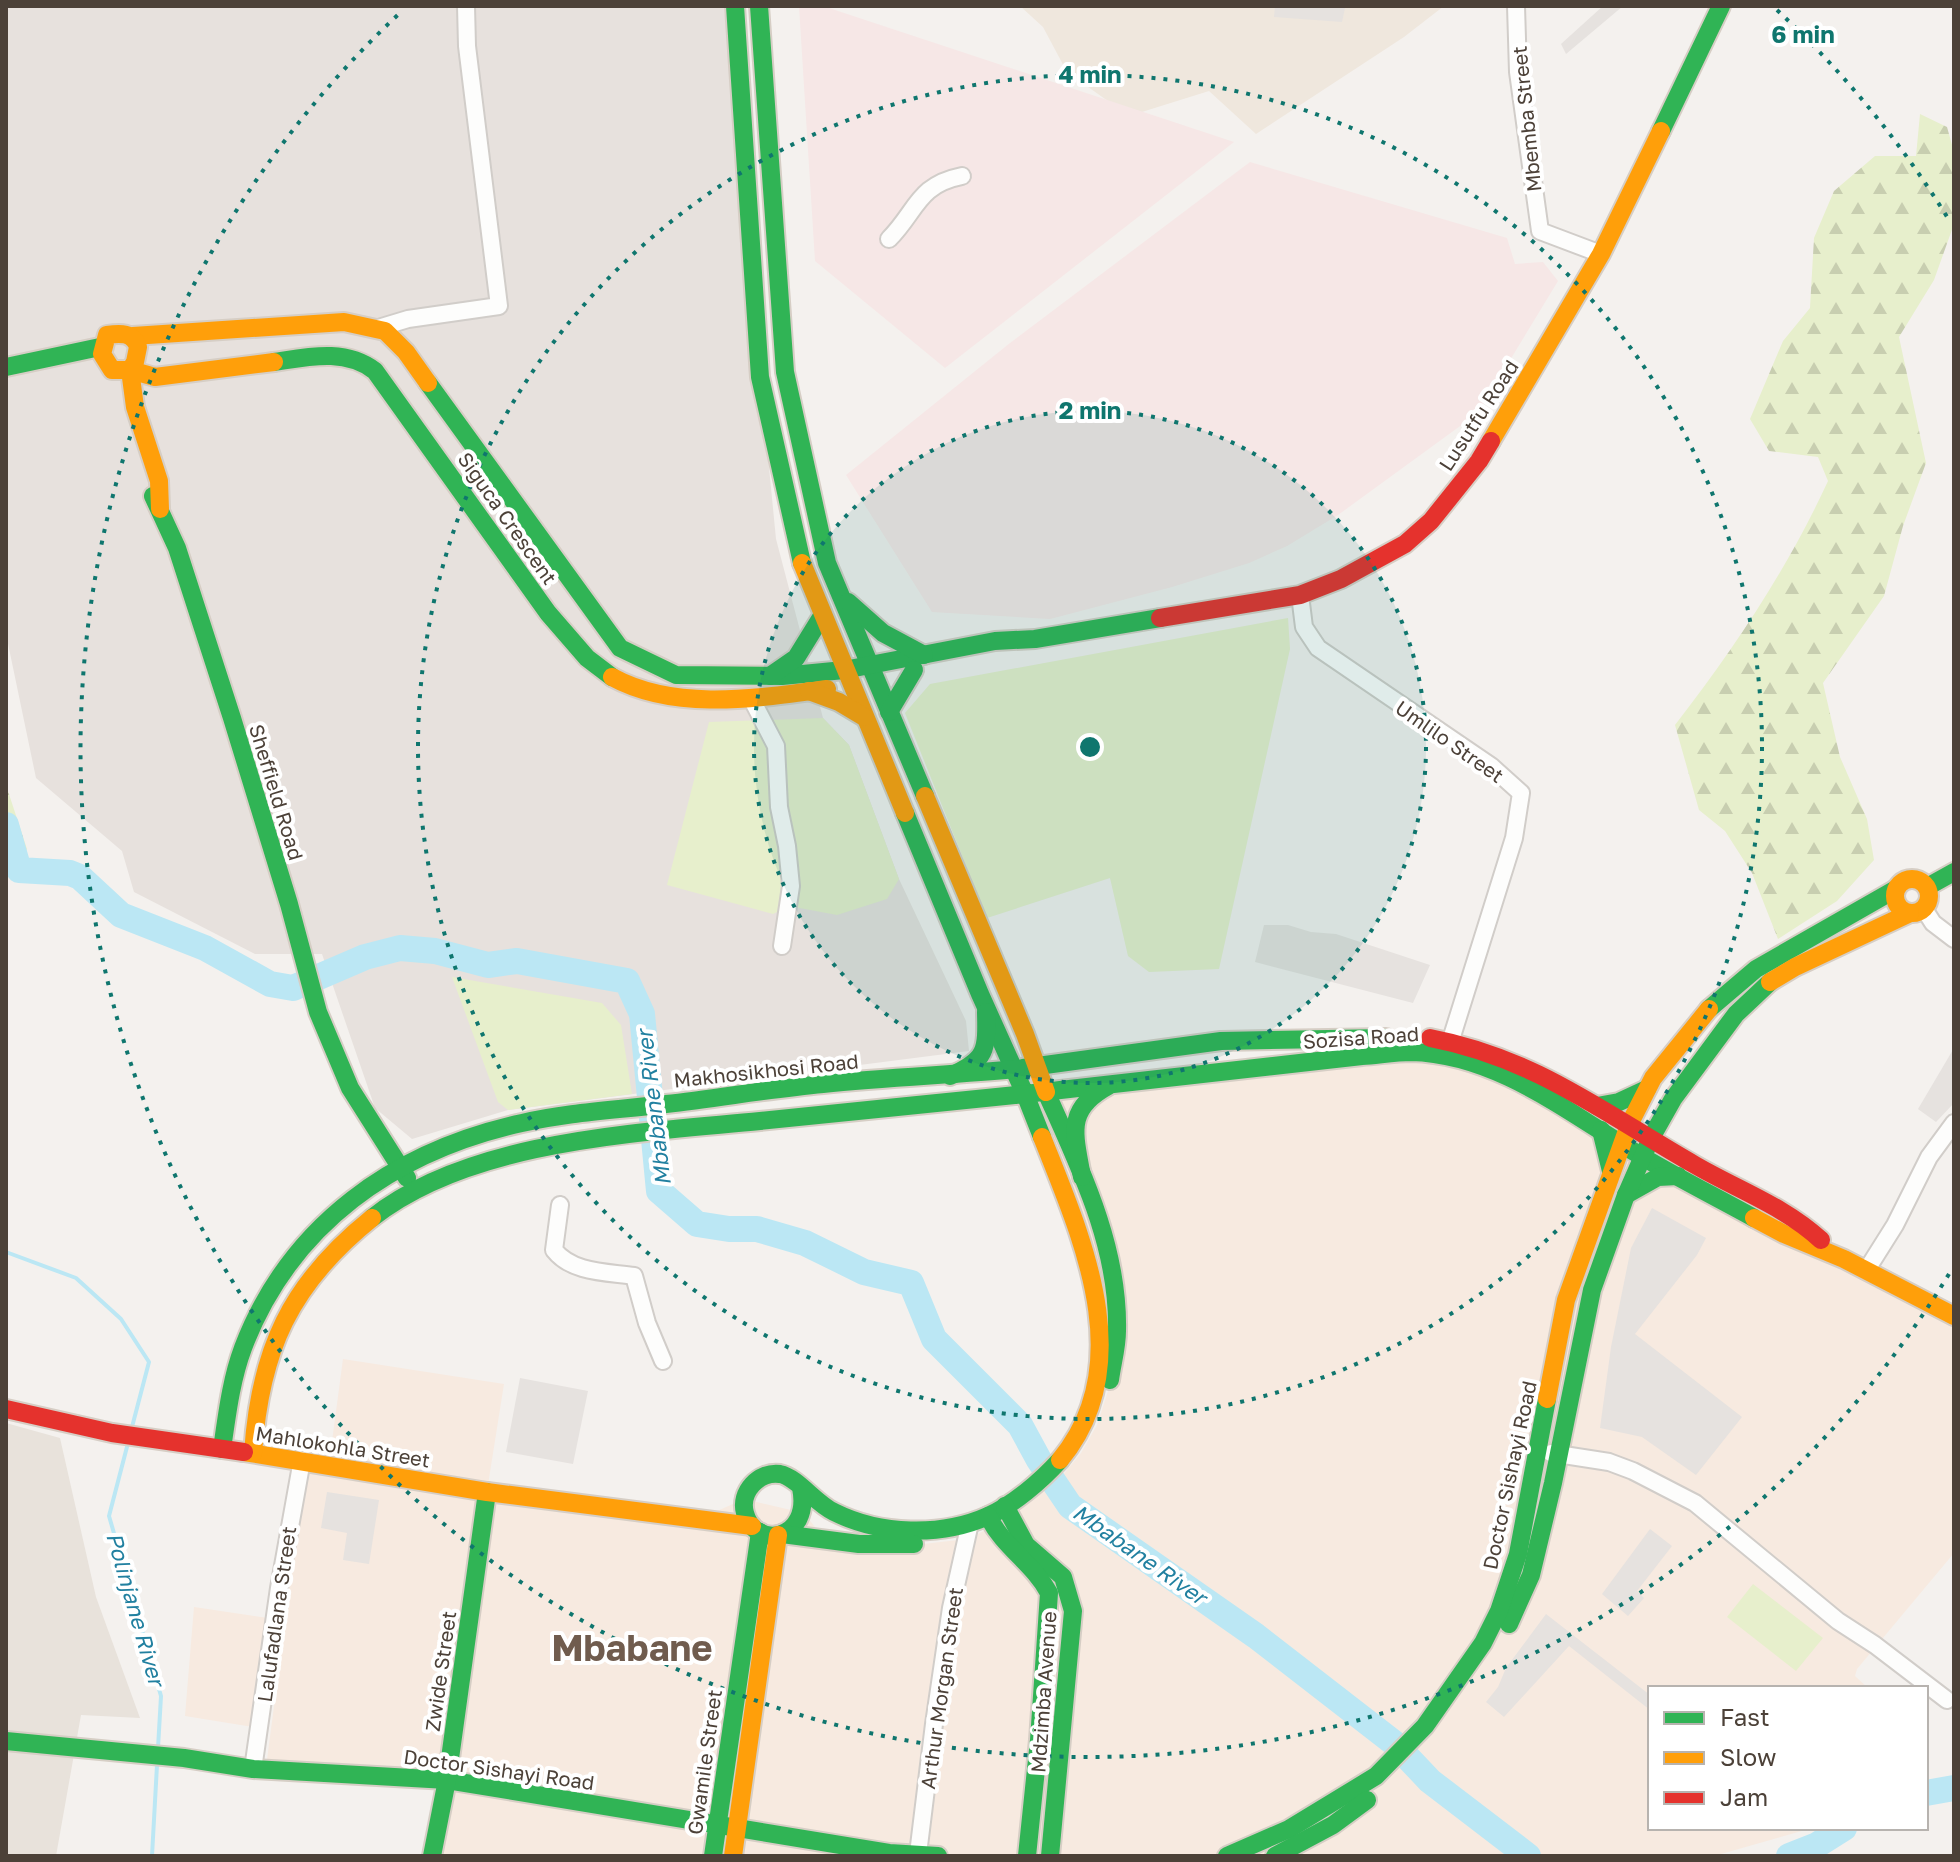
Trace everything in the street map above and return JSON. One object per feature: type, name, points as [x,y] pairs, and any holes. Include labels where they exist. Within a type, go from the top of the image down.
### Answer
[{"type":"main road","points":[[735,6],[760,377],[804,570],[822,616],[860,676],[889,712],[1038,1066],[1105,1242],[1114,1286],[1117,1331],[1105,1403],[1081,1453],[1067,1460]]},
{"type":"main road","points":[[759,6],[785,372],[827,563],[840,594],[860,676],[864,717],[1016,1069],[1084,1246],[1095,1286],[1099,1332],[1095,1388],[1062,1476],[1032,1492],[999,1516],[968,1531],[898,1529],[860,1523],[823,1506],[794,1480],[775,1474],[755,1480],[748,1488],[744,1509],[768,1532],[800,1523],[805,1500],[801,1488]]},
{"type":"main road","name":"Lusutfu Road","points":[[860,676],[995,641],[1035,639],[1300,595],[1341,579],[1405,544],[1431,521],[1479,461],[1601,254],[1721,6]]},
{"type":"main road","name":"Siguca Crescent","points":[[133,336],[344,322],[385,331],[406,352],[620,648],[676,675],[860,676]]},
{"type":"main road","points":[[121,370],[137,361],[139,348],[133,336],[120,331],[107,335],[100,347],[102,360],[121,370],[167,376],[324,355],[360,360],[374,329]]},
{"type":"main road","points":[[6,367],[100,347]]},
{"type":"main road","name":"Siguca Crescent","points":[[360,360],[381,377],[550,616],[595,665],[626,685],[668,696],[751,698],[809,691],[860,676]]},
{"type":"main road","points":[[121,370],[159,481],[160,509]]},
{"type":"main road","name":"Sheffield Road","points":[[121,370],[146,481],[177,548],[228,705],[318,1012],[382,1177],[396,1202]]},
{"type":"main road","points":[[135,407],[149,386],[167,376]]},
{"type":"main road","points":[[840,594],[874,627],[919,662],[889,712]]},
{"type":"main road","points":[[770,676],[796,658],[822,616]]},
{"type":"main road","points":[[809,691],[839,702],[864,717]]},
{"type":"main road","points":[[1927,887],[1954,872]]},
{"type":"main road","points":[[1914,879],[1927,887],[1929,899],[1917,911],[1897,905],[1896,889],[1904,881],[1914,879]]},
{"type":"main road","name":"Doctor Sishayi Road","points":[[1419,1744],[1425,1726],[1470,1663],[1499,1611],[1518,1554],[1566,1300],[1611,1171],[1647,1089],[1671,1052],[1733,988],[1756,969],[1896,889]]},
{"type":"main road","name":"Doctor Sishayi Road","points":[[1275,1856],[1333,1825],[1419,1744],[1494,1655],[1525,1590],[1558,1454],[1592,1290],[1642,1157],[1690,1075],[1736,1014],[1770,982],[1830,950],[1917,911]]},
{"type":"main road","points":[[950,1076],[974,1066],[985,1049],[986,1003]]},
{"type":"main road","points":[[1015,1012],[1050,1049],[1082,1060]]},
{"type":"main road","name":"Sozisa Road","points":[[1038,1066],[1221,1041],[1428,1037],[1482,1067],[1530,1087],[1642,1157],[1784,1234],[1844,1259],[1954,1316]]},
{"type":"main road","name":"Sozisa Road","points":[[1025,1094],[1411,1052],[1490,1050],[1527,1067],[1678,1155],[1791,1215],[1844,1259]]},
{"type":"main road","name":"Makhosikhosi Road","points":[[222,1449],[232,1387],[243,1348],[267,1295],[300,1245],[334,1210],[357,1192],[449,1144],[504,1126],[616,1109],[830,1083],[950,1076],[1038,1066]]},
{"type":"main road","points":[[1082,1177],[1076,1117],[1081,1103],[1093,1093],[1115,1083]]},
{"type":"main road","name":"Sheffield Road","points":[[350,1088],[414,1191]]},
{"type":"main road","points":[[1597,1106],[1619,1102],[1647,1089]]},
{"type":"main road","points":[[253,1453],[262,1386],[272,1345],[289,1312],[336,1249],[396,1202],[443,1176],[514,1155],[679,1129],[1025,1094]]},
{"type":"main road","points":[[1662,1119],[1678,1155]]},
{"type":"main road","points":[[1601,1130],[1611,1171]]},
{"type":"main road","points":[[1626,1195],[1658,1177],[1678,1176]]},
{"type":"main road","points":[[1566,1300],[1582,1300],[1592,1290]]},
{"type":"main road","name":"Mahlokohla Street","points":[[6,1409],[112,1433],[302,1460],[487,1492],[859,1544],[923,1544],[968,1531]]},
{"type":"main road","name":"Mahlokohla Street","points":[[675,1516],[715,1512],[737,1500],[748,1488]]},
{"type":"main road","name":"Zwide Street","points":[[432,1856],[447,1780],[487,1492]]},
{"type":"main road","name":"Mdzimba Avenue","points":[[999,1516],[1003,1544],[1044,1581],[1049,1593],[1027,1856]]},
{"type":"main road","name":"Mdzimba Avenue","points":[[999,1516],[1063,1577],[1073,1611],[1050,1856]]},
{"type":"main road","name":"Gwamile Street","points":[[713,1856],[768,1532]]},
{"type":"main road","name":"Gwamile Street","points":[[733,1856],[768,1532]]},
{"type":"main road","name":"Doctor Sishayi Road","points":[[6,1741],[184,1758],[253,1769],[447,1780],[892,1854],[938,1856]]},
{"type":"main road","name":"Doctor Sishayi Road","points":[[1227,1856],[1289,1829],[1384,1778]]},
{"type":"street","points":[[374,329],[408,319],[499,306],[467,46],[466,6]]},
{"type":"street","name":"Mbemba Street","points":[[1516,6],[1518,72],[1540,231],[1601,254]]},
{"type":"street","points":[[889,239],[905,223],[926,190],[947,179],[962,176]]},
{"type":"street","name":"Umlilo Street","points":[[1300,595],[1304,627],[1318,648],[1491,766],[1521,793],[1514,838],[1448,1049]]},
{"type":"street","points":[[751,698],[776,746],[779,807],[791,886],[782,946]]},
{"type":"street","points":[[1917,911],[1954,939]]},
{"type":"street","points":[[1866,1271],[1895,1225],[1929,1157],[1954,1123]]},
{"type":"street","points":[[560,1205],[554,1250],[562,1260],[582,1269],[634,1276],[647,1323],[663,1361]]},
{"type":"street","points":[[1538,1449],[1621,1466],[1695,1503],[1838,1621],[1947,1700]]},
{"type":"street","name":"Lalufadlana Street","points":[[253,1769],[279,1588],[302,1460]]},
{"type":"street","name":"Arthur Morgan Street","points":[[918,1854],[951,1608],[968,1531]]},
{"type":"shaded area","points":[[6,6],[724,6],[776,539],[823,718],[849,745],[899,879],[966,1021],[969,1051],[508,1110],[412,1139],[375,1108],[322,954],[255,954],[134,892],[122,851],[36,778],[6,634]]},
{"type":"shaded area","points":[[799,6],[823,6],[1234,142],[945,368],[815,261]]},
{"type":"shaded area","points":[[1020,6],[1444,6],[1404,37],[1256,134],[1209,91],[1129,116],[1067,72],[1043,27]]},
{"type":"shaded area","points":[[1275,6],[1345,8],[1342,22],[1274,17]]},
{"type":"shaded area","points":[[1603,6],[1623,6],[1566,54],[1561,44]]},
{"type":"shaded area","points":[[1250,162],[1507,238],[1515,264],[1543,262],[1558,281],[1478,413],[1338,515],[1287,546],[1249,563],[1050,619],[932,612],[846,475],[1010,343]]},
{"type":"shaded area","points":[[1264,925],[1288,925],[1311,932],[1336,934],[1430,965],[1413,1003],[1255,962]]},
{"type":"shaded area","points":[[1954,1048],[1954,1103],[1936,1122],[1918,1109]]},
{"type":"shaded area","points":[[1445,1057],[1954,1316],[1954,1553],[1857,1669],[1855,1676],[1866,1686],[1648,1686],[1648,1830],[1805,1830],[1714,1856],[432,1856],[447,1781],[266,1767],[288,1600],[294,1516],[309,1461],[329,1464],[343,1359],[504,1384],[487,1491],[715,1512],[744,1499],[804,1513],[819,1532],[923,1544],[967,1539],[992,1527],[1062,1476],[1081,1453],[1097,1425],[1109,1388],[1046,1092]]},
{"type":"shaded area","points":[[1652,1208],[1706,1238],[1697,1255],[1635,1334],[1742,1417],[1696,1475],[1642,1437],[1600,1428],[1611,1347],[1631,1248]]},
{"type":"shaded area","points":[[520,1378],[588,1391],[573,1464],[506,1452]]},
{"type":"shaded area","points":[[6,1423],[60,1438],[96,1597],[140,1718],[81,1715],[56,1856],[6,1856]]},
{"type":"shaded area","points":[[327,1492],[379,1500],[369,1564],[343,1560],[347,1533],[321,1528]]},
{"type":"shaded area","points":[[1650,1529],[1672,1546],[1637,1591],[1644,1598],[1628,1616],[1602,1594]]},
{"type":"shaded area","points":[[194,1607],[268,1618],[253,1727],[185,1716]]},
{"type":"shaded area","points":[[1546,1614],[1648,1693],[1648,1708],[1569,1646],[1504,1717],[1486,1702],[1498,1687],[1506,1668]]},
{"type":"green space","points":[[1920,114],[1947,127],[1954,152],[1954,224],[1934,280],[1899,337],[1926,463],[1903,526],[1884,596],[1823,683],[1840,757],[1867,819],[1874,860],[1837,901],[1778,939],[1752,873],[1725,831],[1699,810],[1675,725],[1759,607],[1796,545],[1828,481],[1818,457],[1769,451],[1750,419],[1783,341],[1810,308],[1814,238],[1834,191],[1875,156],[1916,156]]},
{"type":"green space","points":[[1288,618],[1290,649],[1219,969],[1149,972],[1128,956],[1110,878],[987,918],[905,713],[930,684]]},
{"type":"green space","points":[[823,718],[849,745],[899,879],[887,899],[837,915],[789,906],[773,914],[667,885],[709,722]]},
{"type":"green space","points":[[6,785],[27,849],[19,870],[6,852]]},
{"type":"green space","points":[[452,977],[602,1003],[621,1025],[632,1094],[508,1110],[498,1102]]},
{"type":"green space","points":[[1753,1584],[1823,1638],[1796,1671],[1727,1617]]},
{"type":"waterway","name":"Mbabane River","points":[[6,825],[19,870],[70,873],[80,877],[121,915],[205,948],[270,984],[293,988],[365,957],[400,948],[435,951],[488,965],[517,961],[627,981],[642,1014],[659,1191],[697,1224],[757,1229],[805,1243],[864,1272],[911,1283],[934,1339],[1020,1425],[1070,1506],[1256,1636],[1394,1743],[1430,1781],[1528,1856]]},
{"type":"waterway","name":"Polinjane River","points":[[6,1252],[76,1278],[121,1319],[149,1362],[132,1427]]},
{"type":"waterway","name":"Polinjane River","points":[[128,1443],[109,1516],[161,1696],[158,1748]]},
{"type":"waterway","name":"Polinjane River","points":[[152,1856],[157,1765]]},
{"type":"waterway","name":"Mbabane River","points":[[1928,1793],[1954,1788]]},
{"type":"waterway","name":"Mbabane River","points":[[1789,1856],[1817,1845],[1841,1830]]},
{"type":"traffic: fast","points":[[735,6],[760,377],[802,563]]},
{"type":"traffic: fast","points":[[759,6],[785,372],[827,563],[925,796]]},
{"type":"traffic: fast","points":[[1661,131],[1721,6]]},
{"type":"traffic: fast","points":[[6,367],[100,347]]},
{"type":"traffic: fast","points":[[274,362],[339,357],[351,359],[375,371],[548,613],[587,658],[612,677]]},
{"type":"traffic: fast","points":[[428,383],[620,648],[676,675],[782,676],[844,670],[995,641],[1035,639],[1160,618]]},
{"type":"traffic: fast","points":[[153,496],[177,548],[232,718],[289,904],[318,1012],[350,1088],[407,1178]]},
{"type":"traffic: fast","points":[[848,602],[883,633],[924,655]]},
{"type":"traffic: fast","points":[[770,676],[796,658],[822,616]]},
{"type":"traffic: fast","points":[[889,712],[914,670]]},
{"type":"traffic: fast","points":[[905,813],[1025,1094],[1393,1053],[1443,1055],[1474,1063],[1532,1089],[1655,1164],[1754,1218]]},
{"type":"traffic: fast","points":[[1927,887],[1954,872]]},
{"type":"traffic: fast","points":[[1709,1009],[1756,969],[1896,889]]},
{"type":"traffic: fast","points":[[1509,1624],[1531,1575],[1592,1290],[1626,1195],[1651,1138],[1673,1099],[1736,1014],[1770,982]]},
{"type":"traffic: fast","points":[[950,1076],[971,1065],[982,1052],[986,1012]]},
{"type":"traffic: fast","points":[[1023,1068],[1221,1041],[1386,1038]]},
{"type":"traffic: fast","points":[[222,1449],[232,1385],[243,1348],[263,1304],[289,1264],[318,1230],[352,1200],[390,1174],[431,1153],[475,1136],[558,1116],[784,1088],[1016,1069]]},
{"type":"traffic: fast","points":[[1082,1177],[1076,1136],[1079,1114],[1084,1104],[1108,1086]]},
{"type":"traffic: fast","points":[[1597,1106],[1619,1102],[1647,1089]]},
{"type":"traffic: fast","points":[[1046,1092],[1095,1208],[1112,1268],[1117,1331],[1110,1380]]},
{"type":"traffic: fast","points":[[372,1218],[412,1192],[457,1172],[506,1156],[609,1136],[1025,1094],[1042,1137]]},
{"type":"traffic: fast","points":[[1601,1130],[1611,1171]]},
{"type":"traffic: fast","points":[[1626,1195],[1658,1177],[1678,1176]]},
{"type":"traffic: fast","points":[[1227,1856],[1289,1829],[1376,1776],[1425,1726],[1483,1643],[1499,1611],[1518,1554],[1547,1399]]},
{"type":"traffic: fast","points":[[801,1488],[802,1506],[791,1529],[770,1536],[751,1525],[745,1513],[745,1498],[752,1484],[772,1474],[786,1476],[827,1508],[852,1520],[891,1529],[931,1530],[970,1523],[1007,1506],[1060,1460]]},
{"type":"traffic: fast","points":[[432,1856],[447,1780],[487,1492]]},
{"type":"traffic: fast","points":[[1005,1506],[1026,1545],[1063,1577],[1073,1611],[1050,1856]]},
{"type":"traffic: fast","points":[[988,1516],[1049,1593],[1027,1856]]},
{"type":"traffic: fast","points":[[713,1856],[760,1532]]},
{"type":"traffic: fast","points":[[782,1534],[859,1544],[914,1544]]},
{"type":"traffic: fast","points":[[6,1741],[184,1758],[253,1769],[447,1780],[889,1853],[938,1856]]},
{"type":"traffic: fast","points":[[1275,1856],[1333,1825],[1367,1800]]},
{"type":"traffic: slow","points":[[1491,441],[1601,254],[1661,131]]},
{"type":"traffic: slow","points":[[133,336],[344,322],[385,331],[406,352],[428,383]]},
{"type":"traffic: slow","points":[[160,509],[159,481],[135,407],[130,370],[138,347],[129,336],[107,335],[102,354],[112,370],[130,370],[155,377],[274,362]]},
{"type":"traffic: slow","points":[[802,563],[905,813]]},
{"type":"traffic: slow","points":[[612,677],[637,688],[690,699],[746,698],[827,689]]},
{"type":"traffic: slow","points":[[809,691],[839,702],[864,717]]},
{"type":"traffic: slow","points":[[925,796],[1025,1034],[1046,1092]]},
{"type":"traffic: slow","points":[[1912,879],[1924,884],[1929,896],[1924,908],[1912,913],[1900,908],[1895,896],[1900,884],[1912,879]]},
{"type":"traffic: slow","points":[[1770,982],[1795,967],[1910,913]]},
{"type":"traffic: slow","points":[[1547,1399],[1566,1300],[1629,1125],[1653,1078],[1709,1009]]},
{"type":"traffic: slow","points":[[1042,1137],[1086,1257],[1096,1300],[1100,1342],[1096,1383],[1084,1423],[1060,1460]]},
{"type":"traffic: slow","points":[[253,1453],[263,1382],[284,1322],[320,1268],[372,1218]]},
{"type":"traffic: slow","points":[[1754,1218],[1844,1259],[1954,1316]]},
{"type":"traffic: slow","points":[[244,1452],[487,1492],[752,1526]]},
{"type":"traffic: slow","points":[[733,1856],[778,1535]]},
{"type":"traffic: jam","points":[[1160,618],[1300,595],[1341,579],[1405,544],[1431,521],[1491,441]]},
{"type":"traffic: jam","points":[[1430,1038],[1468,1047],[1536,1073],[1776,1208],[1821,1240]]},
{"type":"traffic: jam","points":[[6,1409],[112,1433],[244,1452]]},
{"type":"district","name":"Mbabane","points":[[632,1647]]}]
